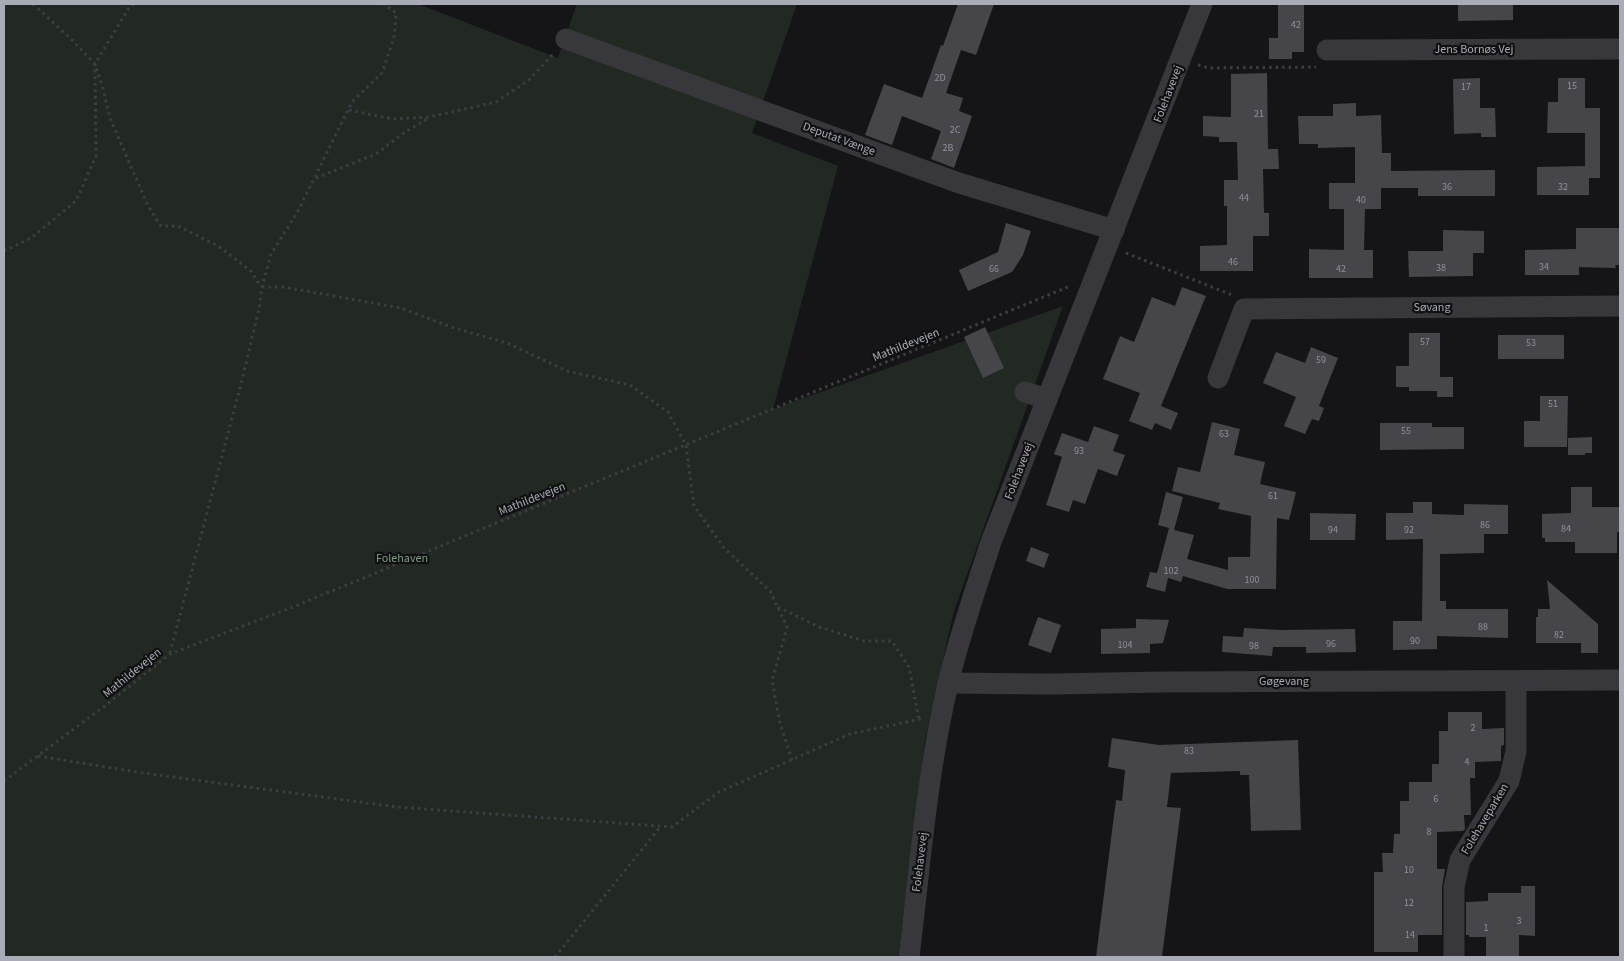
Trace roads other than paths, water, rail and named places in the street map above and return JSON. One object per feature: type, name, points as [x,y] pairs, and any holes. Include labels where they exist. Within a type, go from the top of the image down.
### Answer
[{"type":"street","name":"Folehavevej","points":[[909,957],[934,753],[941,715],[948,683],[991,542],[1202,4]]},
{"type":"street","name":"Deputat Vænge","points":[[566,40],[959,183],[1111,236]]},
{"type":"street","name":"Jens Bornøs Vej","points":[[1327,50],[1620,49]]},
{"type":"street","name":"Søvang","points":[[1218,378],[1244,309],[1620,306]]},
{"type":"street","points":[[1025,392],[1047,399]]},
{"type":"street","name":"Gøgevang","points":[[948,683],[1620,680]]},
{"type":"street","name":"Folehaveparken","points":[[1454,957],[1454,887],[1460,860],[1508,781],[1516,751],[1516,681]]},
{"type":"park label","name":"Folehaven","points":[[402,558]]}]
